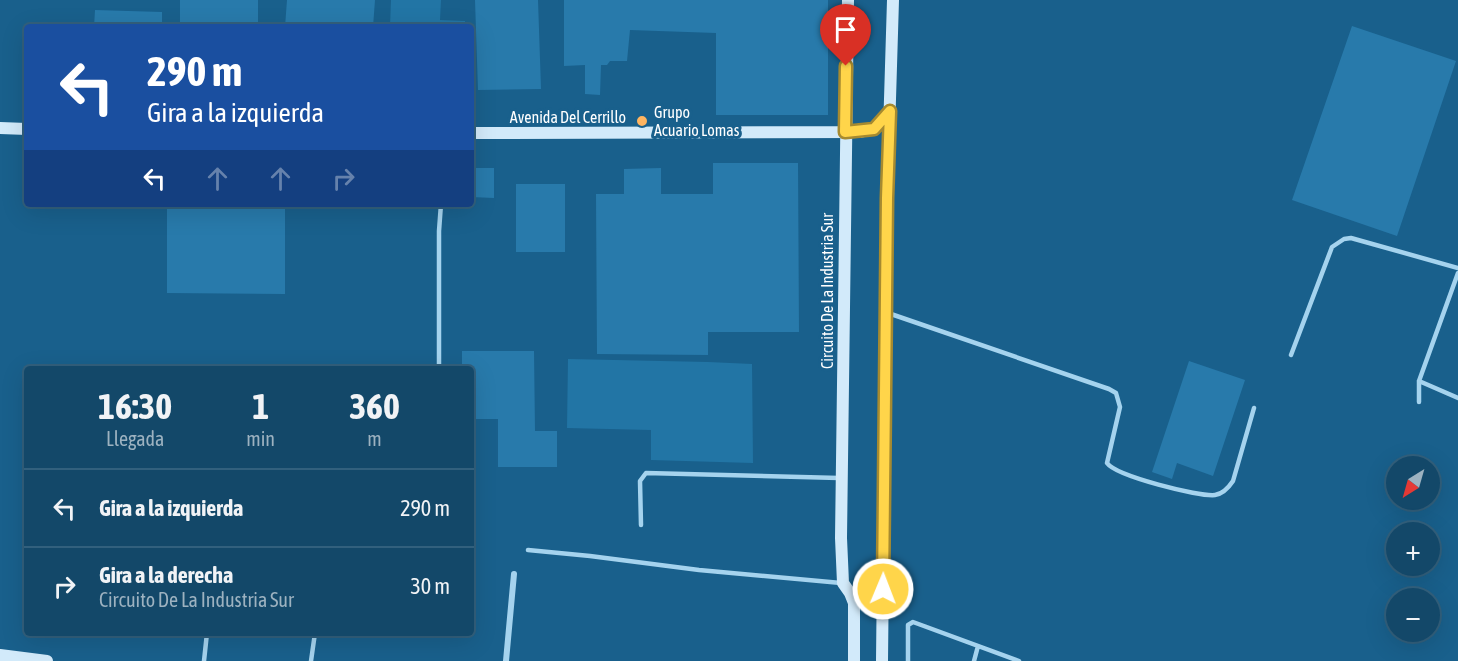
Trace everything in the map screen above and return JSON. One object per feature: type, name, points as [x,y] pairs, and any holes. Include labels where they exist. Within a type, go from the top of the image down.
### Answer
[{"type":"main road","name":"Circuito De La Industria Sur","points":[[843,583],[842,478],[848,0]]},
{"type":"main road","points":[[882,661],[887,198],[893,0]]},
{"type":"main road","name":"Avenida Del Cerrillo","points":[[474,133],[845,132],[874,129],[890,111]]},
{"type":"main road","points":[[0,128],[24,129]]},
{"type":"main road","points":[[843,583],[854,603],[854,661]]},
{"type":"main road","points":[[0,655],[47,661]]},
{"type":"street","points":[[506,661],[514,574]]},
{"type":"lane","points":[[439,366],[441,207]]},
{"type":"lane","points":[[1291,355],[1332,247],[1338,242],[1351,238],[1458,270],[1419,381],[1419,402]]},
{"type":"lane","points":[[886,312],[1109,389],[1118,396],[1120,407],[1107,463],[1112,468],[1141,481],[1213,495],[1229,487],[1233,481],[1254,408]]},
{"type":"lane","points":[[1419,381],[1458,398]]},
{"type":"lane","points":[[641,525],[640,481],[646,472],[842,478]]},
{"type":"lane","points":[[528,550],[699,570],[843,583]]},
{"type":"lane","points":[[908,661],[909,626],[914,622],[1019,661]]},
{"type":"lane","points":[[204,661],[207,636]]},
{"type":"lane","points":[[310,661],[314,636]]},
{"type":"lane","points":[[974,661],[978,646]]},
{"type":"shaded area","points":[[391,0],[441,0],[440,20],[465,21],[465,24],[390,24]]},
{"type":"shaded area","points":[[568,359],[752,364],[753,463],[651,460],[651,430],[567,428]]},
{"type":"building","points":[[180,0],[258,0],[258,24],[180,24]]},
{"type":"building","points":[[287,0],[375,0],[373,24],[285,24]]},
{"type":"building","points":[[475,0],[538,0],[541,89],[478,90]]},
{"type":"building","points":[[564,0],[828,0],[828,115],[716,115],[716,33],[630,30],[627,61],[610,61],[607,65],[601,65],[600,95],[585,94],[585,65],[564,66]]},
{"type":"building","points":[[95,10],[162,12],[162,24],[94,24]]},
{"type":"building","points":[[1352,26],[1456,61],[1397,236],[1292,200]]},
{"type":"building","points":[[713,163],[798,163],[799,332],[708,332],[708,355],[597,354],[596,194],[624,194],[624,169],[661,168],[661,194],[713,194]]},
{"type":"building","points":[[474,168],[494,168],[494,198],[474,197]]},
{"type":"building","points":[[516,184],[565,184],[565,252],[516,252]]},
{"type":"building","points":[[167,207],[285,207],[285,294],[167,293]]},
{"type":"building","points":[[462,351],[534,351],[535,431],[557,431],[557,467],[498,467],[498,419],[474,419],[474,366],[462,366]]},
{"type":"building","points":[[1189,361],[1245,380],[1213,476],[1177,463],[1172,479],[1152,472]]},
{"type":"place","name":"Grupo Acuario Lomas","points":[[642,121]]},
{"type":"route","points":[[846,66],[845,132],[874,129],[890,111],[883,589]]}]
